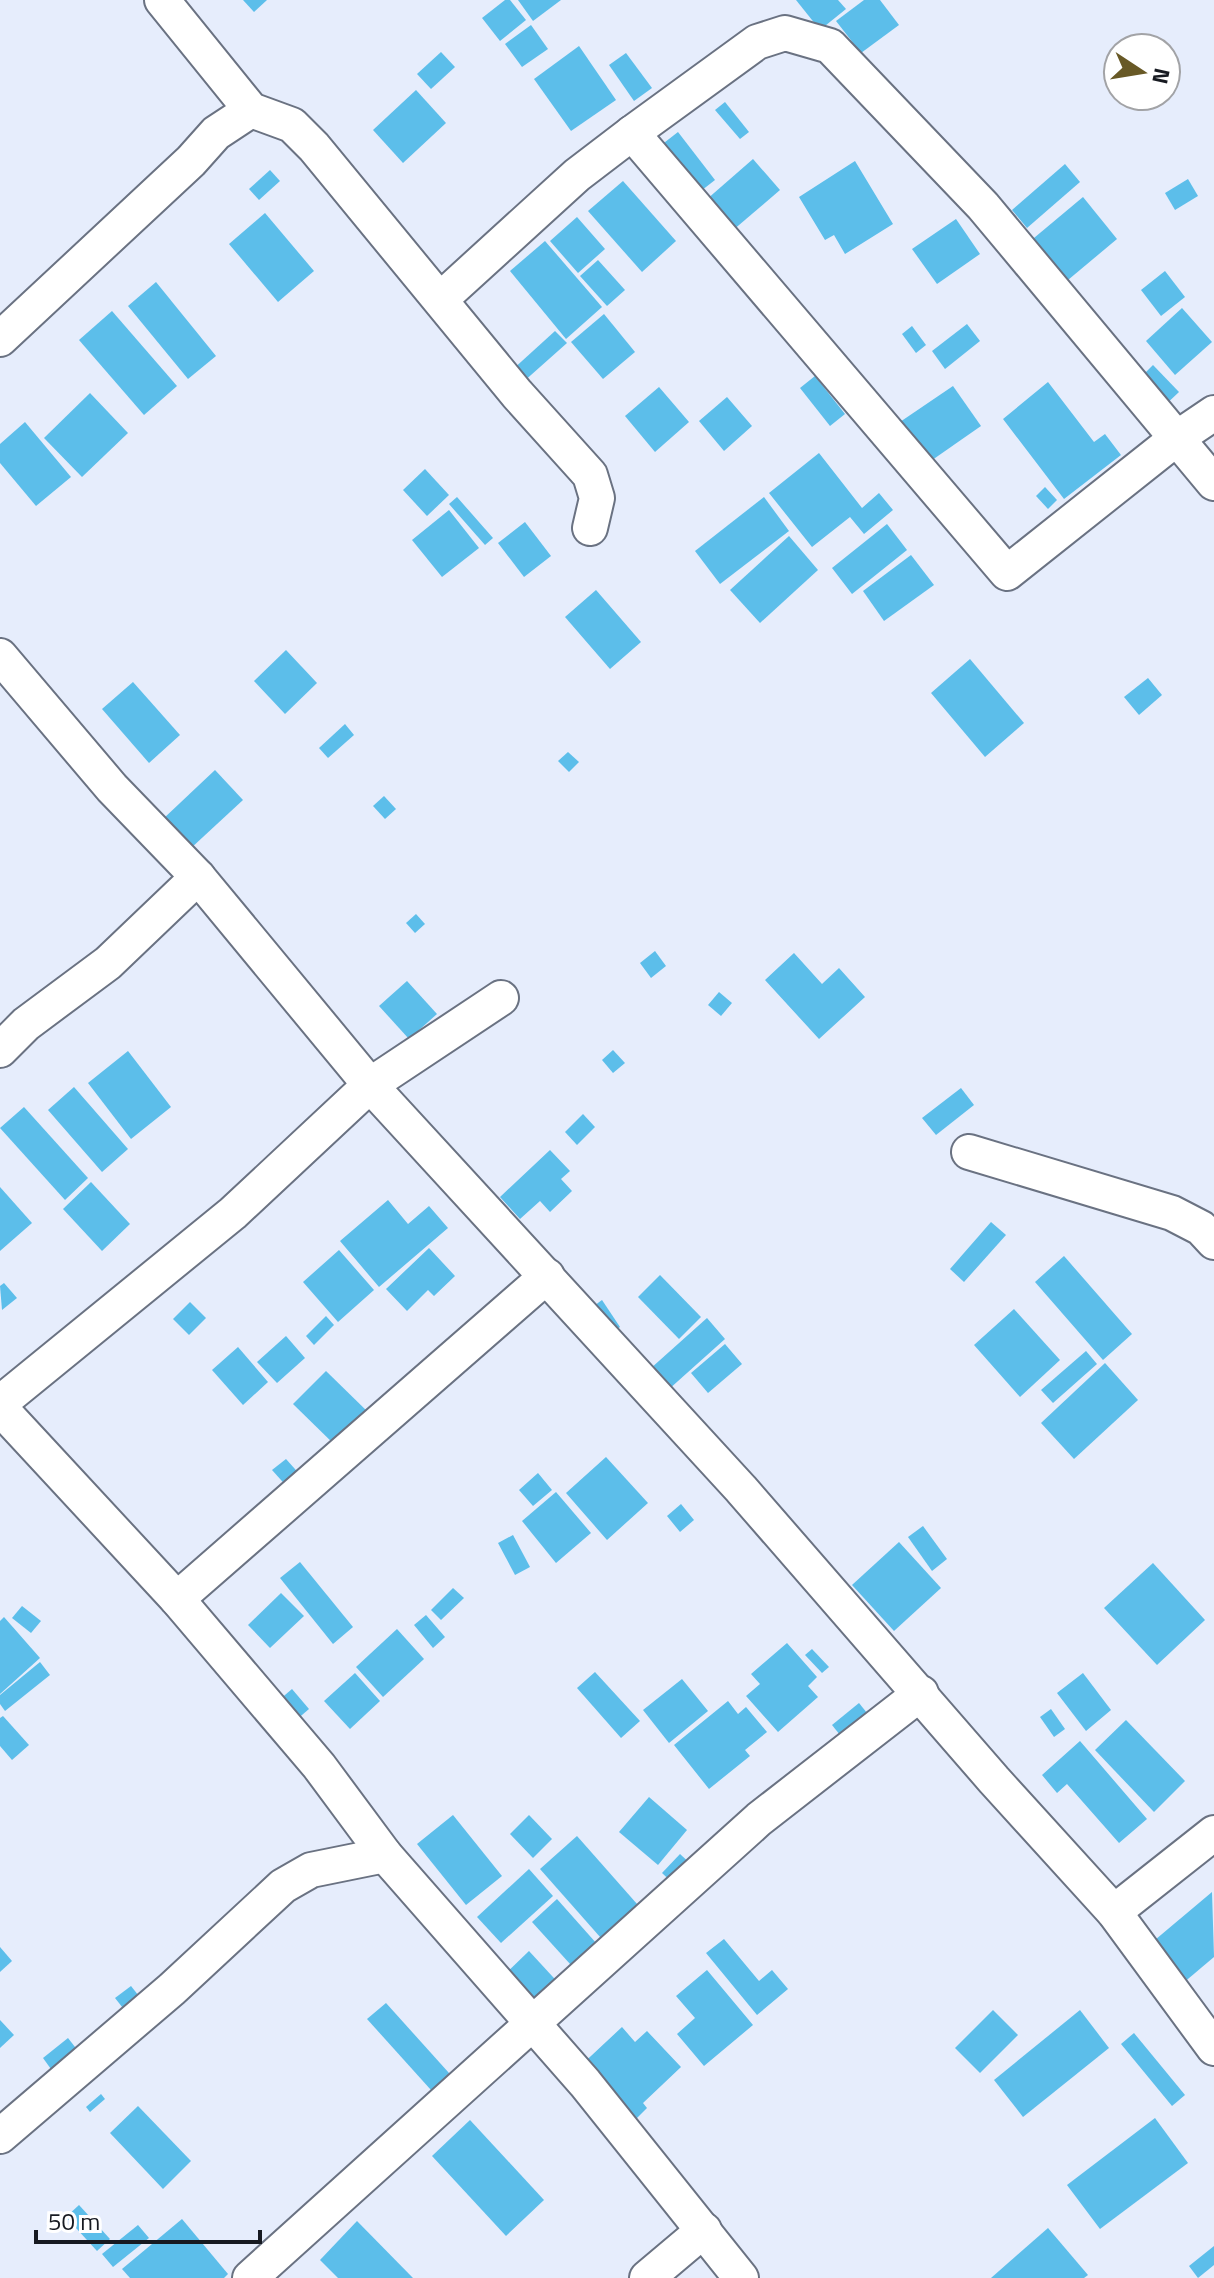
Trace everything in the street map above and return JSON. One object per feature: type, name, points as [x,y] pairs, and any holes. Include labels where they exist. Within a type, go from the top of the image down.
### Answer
[{"type":"street","points":[[162,0],[251,110],[292,125],[442,298],[517,394],[590,475],[597,498],[590,528]]},
{"type":"street","points":[[442,298],[577,175],[757,42],[785,33],[830,46],[983,206],[1214,483]]},
{"type":"street","points":[[0,339],[191,161],[216,133],[251,110]]},
{"type":"street","points":[[632,133],[1007,573],[1177,438],[1214,413]]},
{"type":"street","points":[[4,665],[112,788],[198,877],[370,1085],[547,1276],[1114,1912],[1214,2048]]},
{"type":"street","points":[[0,1050],[26,1024],[108,963],[198,877]]},
{"type":"street","points":[[501,998],[370,1085],[233,1213],[0,1406],[177,1599],[319,1766],[385,1855],[533,2025],[741,2278]]},
{"type":"street","points":[[969,1152],[1172,1213],[1201,1228],[1214,1242]]},
{"type":"street","points":[[177,1599],[547,1276]]},
{"type":"street","points":[[250,2278],[759,1819],[921,1693]]},
{"type":"street","points":[[1114,1912],[1214,1833]]},
{"type":"street","points":[[0,2136],[172,1989],[283,1886],[311,1870],[385,1855]]},
{"type":"street","points":[[647,2278],[704,2230]]},
{"type":"building","points":[[243,0],[267,0],[254,12]]},
{"type":"building","points":[[505,0],[510,0],[526,20],[500,41],[482,18]]},
{"type":"building","points":[[518,0],[561,0],[533,21]]},
{"type":"building","points":[[796,0],[838,0],[846,9],[820,30]]},
{"type":"building","points":[[864,0],[880,0],[899,25],[861,53],[836,21]]},
{"type":"building","points":[[531,25],[548,49],[522,67],[505,44]]},
{"type":"building","points":[[579,46],[616,100],[571,131],[534,79]]},
{"type":"building","points":[[441,52],[455,67],[431,89],[417,74]]},
{"type":"building","points":[[626,53],[652,88],[634,101],[609,65]]},
{"type":"building","points":[[416,90],[446,123],[403,163],[373,130]]},
{"type":"building","points":[[725,102],[749,132],[740,139],[715,110]]},
{"type":"building","points":[[678,132],[715,180],[697,194],[660,146]]},
{"type":"building","points":[[753,159],[780,190],[732,231],[706,200]]},
{"type":"building","points":[[855,161],[893,224],[845,254],[834,235],[825,240],[799,197]]},
{"type":"building","points":[[1065,164],[1080,182],[1027,228],[1012,210]]},
{"type":"building","points":[[270,170],[280,181],[259,200],[249,189]]},
{"type":"building","points":[[1188,179],[1198,196],[1175,210],[1165,193]]},
{"type":"building","points":[[623,181],[676,241],[642,272],[588,211]]},
{"type":"building","points":[[1083,197],[1117,239],[1062,285],[1028,243]]},
{"type":"building","points":[[265,213],[314,271],[278,302],[229,244]]},
{"type":"building","points":[[577,217],[605,249],[578,273],[550,241]]},
{"type":"building","points":[[956,219],[980,254],[937,284],[912,249]]},
{"type":"building","points":[[545,241],[602,307],[566,339],[510,271]]},
{"type":"building","points":[[598,260],[625,290],[607,306],[580,276]]},
{"type":"building","points":[[1165,271],[1185,297],[1161,316],[1141,290]]},
{"type":"building","points":[[156,282],[216,356],[188,379],[128,306]]},
{"type":"building","points":[[1182,308],[1212,342],[1175,375],[1146,341]]},
{"type":"building","points":[[112,311],[177,386],[144,415],[79,340]]},
{"type":"building","points":[[604,314],[635,352],[603,379],[571,342]]},
{"type":"building","points":[[967,324],[980,341],[945,369],[932,351]]},
{"type":"building","points":[[912,326],[926,345],[916,353],[902,334]]},
{"type":"building","points":[[555,331],[567,343],[522,383],[511,371]]},
{"type":"building","points":[[1153,365],[1179,392],[1162,408],[1137,381]]},
{"type":"building","points":[[815,376],[845,414],[830,426],[800,388]]},
{"type":"building","points":[[1048,382],[1094,442],[1105,434],[1121,455],[1064,499],[1003,419]]},
{"type":"building","points":[[953,386],[981,426],[925,465],[897,424]]},
{"type":"building","points":[[659,387],[689,422],[655,452],[625,416]]},
{"type":"building","points":[[90,393],[128,433],[82,477],[44,438]]},
{"type":"building","points":[[727,397],[752,426],[724,451],[699,421]]},
{"type":"building","points":[[25,422],[71,477],[36,506],[0,463],[0,444]]},
{"type":"building","points":[[819,453],[862,508],[879,493],[893,510],[864,534],[850,517],[812,547],[769,493]]},
{"type":"building","points":[[425,469],[449,495],[427,516],[403,490]]},
{"type":"building","points":[[1045,487],[1057,500],[1048,509],[1036,496]]},
{"type":"building","points":[[457,497],[493,538],[485,545],[449,504]]},
{"type":"building","points":[[764,497],[789,531],[720,584],[695,551]]},
{"type":"building","points":[[449,510],[479,548],[442,577],[412,540]]},
{"type":"building","points":[[525,522],[551,556],[524,577],[498,543]]},
{"type":"building","points":[[887,524],[907,550],[852,594],[832,568]]},
{"type":"building","points":[[789,536],[818,570],[760,623],[730,590]]},
{"type":"building","points":[[911,555],[934,585],[884,621],[863,591]]},
{"type":"building","points":[[596,590],[641,642],[610,669],[565,617]]},
{"type":"building","points":[[286,650],[317,683],[285,714],[254,681]]},
{"type":"building","points":[[970,659],[1024,723],[985,757],[931,693]]},
{"type":"building","points":[[1148,678],[1162,695],[1139,715],[1124,697]]},
{"type":"building","points":[[133,682],[180,735],[149,763],[102,709]]},
{"type":"building","points":[[345,724],[354,735],[328,758],[319,748]]},
{"type":"building","points":[[568,752],[579,762],[569,772],[558,761]]},
{"type":"building","points":[[215,770],[243,800],[190,849],[163,819]]},
{"type":"building","points":[[384,796],[396,809],[385,819],[373,806]]},
{"type":"building","points":[[416,914],[425,924],[415,933],[406,923]]},
{"type":"building","points":[[655,951],[666,966],[651,978],[640,963]]},
{"type":"building","points":[[794,953],[822,984],[839,968],[865,997],[819,1039],[765,980]]},
{"type":"building","points":[[407,981],[437,1014],[409,1039],[379,1006]]},
{"type":"building","points":[[719,992],[732,1003],[721,1016],[708,1005]]},
{"type":"building","points":[[613,1050],[625,1063],[613,1073],[602,1060]]},
{"type":"building","points":[[128,1051],[171,1107],[131,1139],[88,1083]]},
{"type":"building","points":[[74,1087],[128,1149],[102,1172],[48,1110]]},
{"type":"building","points":[[961,1088],[974,1105],[936,1135],[922,1118]]},
{"type":"building","points":[[24,1107],[88,1178],[65,1200],[0,1128]]},
{"type":"building","points":[[583,1114],[595,1127],[577,1145],[565,1132]]},
{"type":"building","points":[[550,1150],[570,1171],[561,1179],[572,1191],[550,1212],[540,1201],[520,1219],[500,1197]]},
{"type":"building","points":[[91,1182],[130,1224],[102,1251],[63,1209]]},
{"type":"building","points":[[0,1187],[32,1223],[0,1251]]},
{"type":"building","points":[[388,1200],[408,1224],[429,1206],[448,1228],[379,1287],[340,1241]]},
{"type":"building","points":[[991,1222],[1006,1235],[964,1282],[950,1269]]},
{"type":"building","points":[[429,1248],[455,1276],[434,1296],[428,1290],[407,1311],[386,1289]]},
{"type":"building","points":[[339,1250],[374,1290],[338,1322],[303,1282]]},
{"type":"building","points":[[1064,1256],[1132,1334],[1103,1360],[1035,1282]]},
{"type":"building","points":[[660,1275],[701,1317],[679,1339],[638,1297]]},
{"type":"building","points":[[4,1283],[17,1298],[2,1310],[0,1286]]},
{"type":"building","points":[[602,1300],[620,1327],[605,1338],[587,1311]]},
{"type":"building","points":[[190,1302],[206,1318],[189,1335],[173,1319]]},
{"type":"building","points":[[1014,1309],[1060,1360],[1020,1397],[974,1345]]},
{"type":"building","points":[[326,1316],[334,1325],[314,1345],[306,1336]]},
{"type":"building","points":[[707,1318],[725,1339],[668,1390],[650,1369]]},
{"type":"building","points":[[286,1336],[305,1358],[277,1383],[257,1362]]},
{"type":"building","points":[[725,1344],[742,1364],[708,1393],[691,1373]]},
{"type":"building","points":[[238,1347],[268,1382],[243,1405],[212,1370]]},
{"type":"building","points":[[1086,1351],[1097,1364],[1053,1403],[1041,1390]]},
{"type":"building","points":[[1105,1363],[1138,1400],[1074,1459],[1041,1423]]},
{"type":"building","points":[[326,1371],[371,1415],[339,1449],[293,1404]]},
{"type":"building","points":[[606,1457],[648,1503],[607,1540],[566,1493]]},
{"type":"building","points":[[286,1459],[303,1478],[290,1490],[272,1470]]},
{"type":"building","points":[[538,1473],[552,1490],[533,1506],[519,1490]]},
{"type":"building","points":[[556,1492],[591,1533],[556,1563],[522,1521]]},
{"type":"building","points":[[681,1504],[694,1520],[680,1532],[667,1516]]},
{"type":"building","points":[[923,1526],[947,1559],[932,1571],[908,1537]]},
{"type":"building","points":[[513,1535],[530,1567],[515,1575],[498,1543]]},
{"type":"building","points":[[899,1542],[941,1588],[894,1631],[852,1585]]},
{"type":"building","points":[[300,1562],[353,1627],[333,1644],[280,1578]]},
{"type":"building","points":[[1153,1563],[1205,1620],[1157,1665],[1104,1608]]},
{"type":"building","points":[[453,1588],[464,1598],[441,1620],[431,1610]]},
{"type":"building","points":[[281,1593],[304,1616],[270,1648],[248,1625]]},
{"type":"building","points":[[22,1606],[41,1621],[31,1633],[12,1618]]},
{"type":"building","points":[[426,1615],[445,1637],[433,1648],[414,1625]]},
{"type":"building","points":[[4,1617],[40,1658],[0,1694],[0,1621]]},
{"type":"building","points":[[397,1629],[424,1659],[383,1697],[356,1667]]},
{"type":"building","points":[[787,1643],[817,1677],[808,1686],[818,1697],[778,1732],[746,1696],[760,1684],[751,1674]]},
{"type":"building","points":[[812,1649],[829,1667],[822,1673],[805,1655]]},
{"type":"building","points":[[40,1662],[50,1675],[5,1711],[0,1704],[0,1695]]},
{"type":"building","points":[[595,1672],[640,1721],[621,1738],[577,1688]]},
{"type":"building","points":[[355,1673],[380,1701],[350,1729],[324,1701]]},
{"type":"building","points":[[1083,1673],[1111,1710],[1086,1731],[1057,1693]]},
{"type":"building","points":[[682,1679],[708,1711],[669,1743],[643,1710]]},
{"type":"building","points":[[292,1689],[309,1709],[288,1727],[271,1707]]},
{"type":"building","points":[[728,1701],[738,1714],[746,1707],[767,1732],[745,1750],[750,1756],[709,1789],[674,1745]]},
{"type":"building","points":[[859,1703],[875,1723],[848,1745],[832,1725]]},
{"type":"building","points":[[1051,1709],[1065,1729],[1054,1737],[1040,1717]]},
{"type":"building","points":[[3,1716],[29,1745],[12,1760],[0,1746],[0,1718]]},
{"type":"building","points":[[1126,1720],[1185,1781],[1154,1812],[1095,1750]]},
{"type":"building","points":[[1080,1741],[1147,1819],[1119,1843],[1067,1784],[1057,1793],[1042,1775]]},
{"type":"building","points":[[649,1797],[687,1830],[658,1865],[619,1832]]},
{"type":"building","points":[[453,1815],[502,1876],[466,1905],[417,1844]]},
{"type":"building","points":[[529,1815],[552,1839],[533,1858],[510,1834]]},
{"type":"building","points":[[577,1836],[645,1913],[608,1946],[540,1869]]},
{"type":"building","points":[[680,1854],[694,1867],[677,1887],[662,1873]]},
{"type":"building","points":[[529,1869],[553,1896],[501,1943],[477,1917]]},
{"type":"building","points":[[1212,1892],[1214,1957],[1182,1984],[1149,1945]]},
{"type":"building","points":[[557,1899],[605,1953],[580,1975],[532,1922]]},
{"type":"building","points":[[724,1939],[759,1981],[772,1970],[788,1989],[757,2015],[706,1953]]},
{"type":"building","points":[[0,1947],[12,1961],[0,1972]]},
{"type":"building","points":[[529,1951],[564,1989],[540,2012],[505,1974]]},
{"type":"building","points":[[707,1970],[753,2025],[704,2066],[677,2034],[695,2018],[676,1996]]},
{"type":"building","points":[[131,1986],[146,2005],[130,2017],[115,1998]]},
{"type":"building","points":[[386,2003],[458,2083],[440,2100],[367,2019]]},
{"type":"building","points":[[993,2010],[1018,2035],[980,2073],[955,2048]]},
{"type":"building","points":[[1080,2010],[1109,2048],[1023,2117],[994,2080]]},
{"type":"building","points":[[0,2020],[14,2035],[0,2048]]},
{"type":"building","points":[[622,2027],[635,2042],[647,2031],[681,2067],[643,2103],[647,2108],[629,2126],[576,2070]]},
{"type":"building","points":[[1134,2033],[1185,2095],[1172,2106],[1121,2044]]},
{"type":"building","points":[[68,2038],[82,2056],[56,2076],[43,2058]]},
{"type":"building","points":[[101,2094],[105,2099],[90,2112],[86,2107]]},
{"type":"building","points":[[138,2106],[191,2161],[163,2189],[110,2133]]},
{"type":"building","points":[[1155,2118],[1188,2163],[1100,2229],[1067,2185]]},
{"type":"building","points":[[470,2120],[544,2200],[506,2236],[432,2156]]},
{"type":"building","points":[[79,2205],[110,2239],[97,2251],[66,2217]]},
{"type":"building","points":[[182,2219],[228,2274],[224,2278],[130,2278],[122,2269]]},
{"type":"building","points":[[357,2221],[413,2278],[338,2278],[320,2260]]},
{"type":"building","points":[[138,2225],[149,2238],[113,2267],[102,2254]]},
{"type":"building","points":[[1048,2228],[1088,2275],[1084,2278],[991,2278]]},
{"type":"building","points":[[1214,2246],[1214,2265],[1198,2278],[1189,2266]]}]
